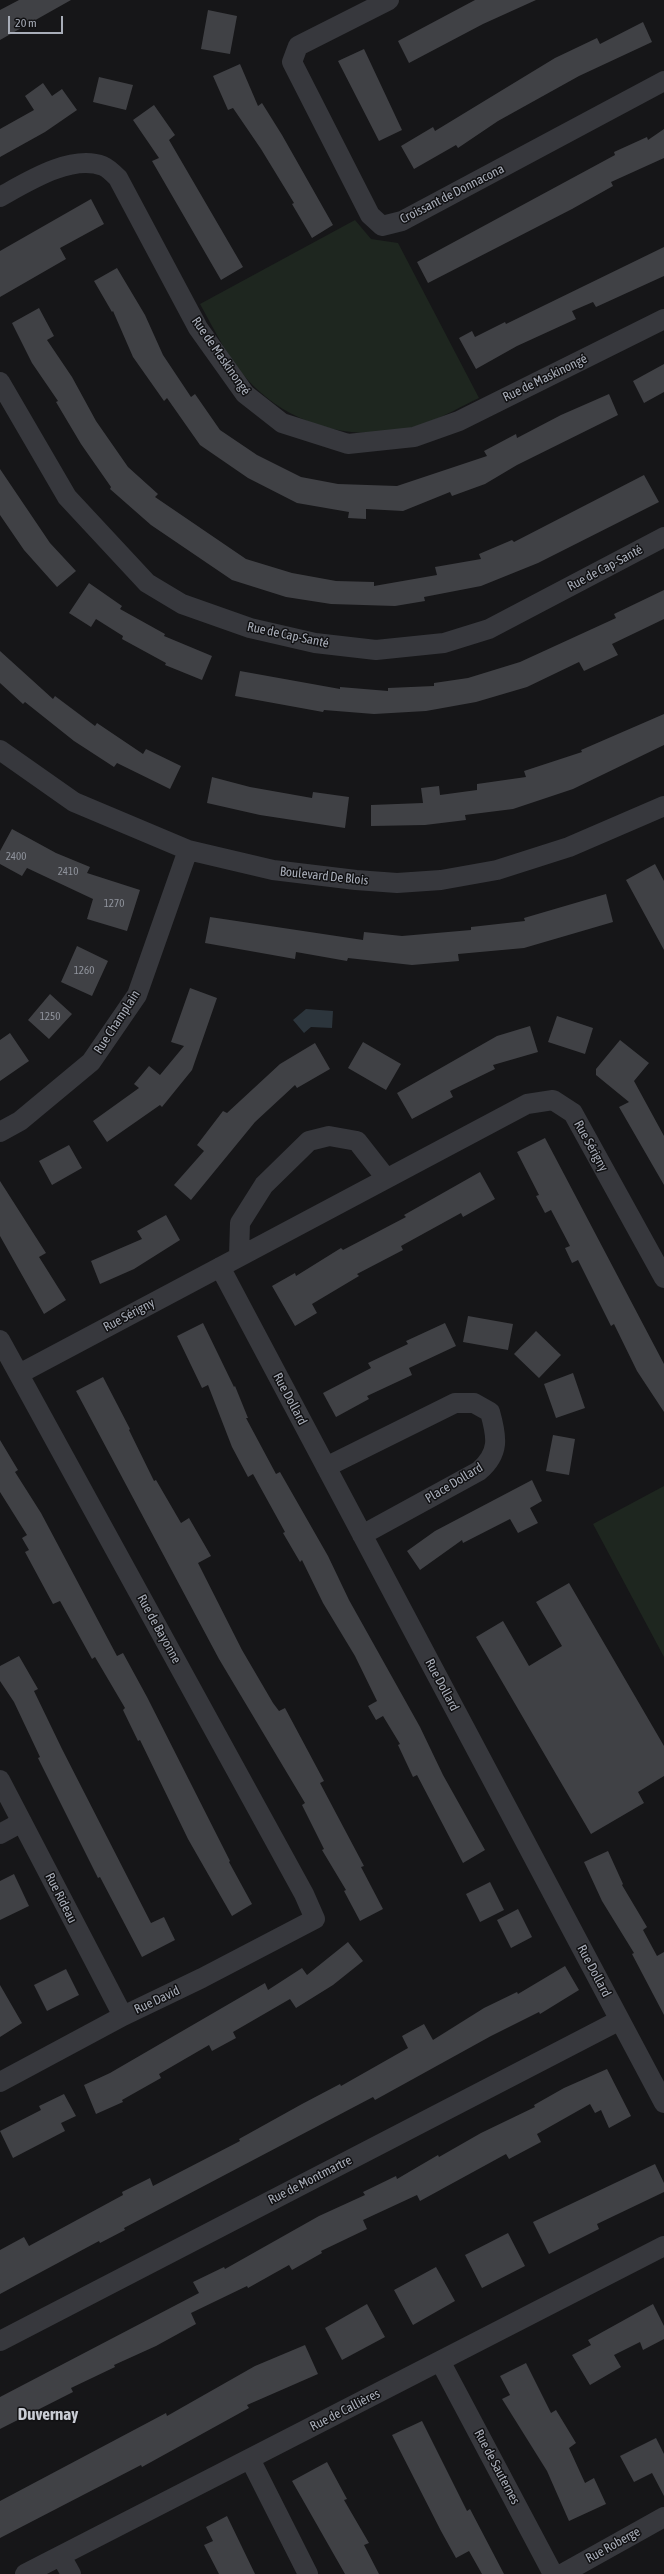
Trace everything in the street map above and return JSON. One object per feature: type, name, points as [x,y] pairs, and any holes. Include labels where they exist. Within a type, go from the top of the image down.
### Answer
[{"type":"street","name":"Croissant de Donnacona","points":[[389,0],[298,46],[292,62],[370,215],[382,226],[402,221],[664,81]]},
{"type":"street","name":"Rue de Maskinongé","points":[[0,197],[34,178],[73,163],[103,166],[118,178],[198,328],[245,394],[282,423],[348,444],[414,438],[459,421],[664,319]]},
{"type":"street","name":"Rue de Cap-Santé","points":[[0,382],[67,497],[147,583],[189,606],[250,628],[315,644],[376,650],[444,643],[489,629],[664,537]]},
{"type":"street","name":"Boulevard De Blois","points":[[0,750],[74,802],[188,850],[280,871],[397,883],[441,880],[497,870],[569,847],[664,806]]},
{"type":"street","name":"Rue Champlain","points":[[0,1132],[20,1121],[91,1062],[137,995],[188,850]]},
{"type":"street","name":"Rue Sérigny","points":[[19,1374],[527,1104],[553,1100],[573,1113],[664,1278]]},
{"type":"street","points":[[239,1256],[240,1223],[264,1185],[309,1140],[329,1136],[357,1141],[386,1178]]},
{"type":"street","name":"Rue Dollard","points":[[220,1267],[664,2103]]},
{"type":"street","name":"Rue de Bayonne","points":[[0,1340],[304,1894],[315,1919]]},
{"type":"street","name":"Place Dollard","points":[[326,1468],[455,1403],[474,1403],[490,1412],[496,1431],[496,1442],[489,1462],[479,1471],[362,1535]]},
{"type":"street","name":"Rue Rideau","points":[[0,1780],[122,2016]]},
{"type":"street","points":[[0,1834],[22,1822]]},
{"type":"street","name":"Rue David","points":[[0,2082],[122,2016],[202,1978],[315,1919]]},
{"type":"street","name":"Rue de Montmartre","points":[[0,2341],[620,2020]]},
{"type":"street","name":"Rue de Callières","points":[[25,2574],[664,2246]]},
{"type":"street","name":"Rue de Sauternes","points":[[440,2361],[553,2574]]},
{"type":"street","points":[[250,2458],[308,2574]]},
{"type":"street","name":"Rue Roberge","points":[[562,2574],[664,2517]]},
{"type":"street","points":[[61,2556],[71,2574]]},
{"type":"shaded area","points":[[355,220],[371,239],[398,243],[479,398],[427,423],[402,430],[376,433],[350,432],[325,427],[302,419],[279,407],[259,391],[241,372],[229,356],[200,304]]},
{"type":"shaded area","points":[[306,1009],[333,1011],[332,1028],[311,1027],[304,1033],[293,1020]]},
{"type":"shaded area","points":[[664,1486],[664,1657],[593,1524]]},
{"type":"building","points":[[19,0],[71,0],[0,40],[0,10]]},
{"type":"building","points":[[475,0],[536,0],[483,24],[409,63],[398,41]]},
{"type":"building","points":[[208,10],[237,16],[230,54],[201,49]]},
{"type":"building","points":[[643,22],[652,42],[579,76],[498,121],[458,148],[456,145],[414,169],[401,146],[433,127],[435,131],[555,58],[597,38],[600,44]]},
{"type":"building","points":[[364,49],[402,130],[379,141],[338,61]]},
{"type":"building","points":[[240,64],[258,106],[262,103],[333,225],[312,238],[292,204],[294,203],[261,149],[233,108],[228,110],[213,76]]},
{"type":"building","points":[[99,77],[133,85],[126,110],[93,102]]},
{"type":"building","points":[[43,83],[52,96],[62,89],[77,110],[45,132],[0,157],[0,129],[34,110],[25,96]]},
{"type":"building","points":[[154,105],[175,135],[169,140],[243,267],[221,280],[152,161],[159,158],[133,120]]},
{"type":"building","points":[[664,129],[664,158],[611,182],[613,186],[572,209],[428,283],[417,262],[615,155],[614,152],[647,137],[648,140]]},
{"type":"building","points":[[91,199],[104,224],[60,248],[66,259],[0,297],[0,251]]},
{"type":"building","points":[[664,247],[664,276],[596,307],[593,302],[572,311],[576,319],[517,346],[476,369],[459,338],[472,331],[475,337],[505,322],[506,324]]},
{"type":"building","points":[[117,268],[145,315],[163,355],[191,397],[195,394],[220,430],[257,455],[301,477],[338,484],[397,486],[487,456],[484,451],[516,434],[517,438],[561,415],[609,394],[618,415],[517,465],[485,484],[452,496],[450,492],[403,511],[366,509],[366,519],[348,518],[349,512],[297,503],[248,478],[200,445],[167,398],[164,401],[133,357],[113,311],[112,312],[94,281]]},
{"type":"building","points":[[39,308],[54,336],[47,340],[72,377],[96,421],[128,467],[158,494],[155,497],[246,559],[292,573],[336,581],[374,582],[374,586],[437,575],[435,567],[481,559],[479,554],[512,540],[514,542],[644,475],[659,502],[538,563],[481,586],[424,597],[425,601],[395,606],[331,604],[286,597],[232,580],[151,525],[110,489],[111,487],[81,444],[56,402],[58,401],[32,363],[12,323]]},
{"type":"building","points":[[664,364],[664,392],[644,403],[633,381]]},
{"type":"building","points":[[0,469],[50,543],[76,571],[57,587],[24,550],[0,515]]},
{"type":"building","points":[[89,583],[122,606],[120,609],[165,634],[164,636],[212,656],[202,680],[165,665],[166,663],[122,639],[123,636],[96,619],[91,627],[69,613]]},
{"type":"building","points":[[664,590],[664,619],[612,644],[618,655],[584,671],[579,662],[527,687],[476,702],[426,711],[374,714],[324,710],[323,712],[235,696],[240,671],[340,689],[340,687],[388,691],[388,688],[434,686],[434,683],[468,678],[520,662],[616,618],[614,614]]},
{"type":"building","points":[[0,651],[53,699],[55,696],[95,726],[97,723],[143,754],[146,749],[181,766],[170,789],[117,763],[114,767],[74,741],[25,702],[23,704],[0,683]]},
{"type":"building","points":[[664,714],[664,745],[573,789],[513,809],[465,815],[466,820],[425,825],[371,826],[371,805],[423,803],[421,788],[439,786],[440,795],[477,790],[477,784],[526,777],[524,771],[582,752],[581,750]]},
{"type":"building","points":[[212,777],[250,787],[312,798],[313,792],[349,797],[345,828],[260,815],[207,803]]},
{"type":"building","points":[[12,829],[56,853],[90,867],[87,873],[140,890],[127,931],[87,919],[93,899],[27,868],[22,876],[0,864],[0,851]]},
{"type":"building","points":[[655,864],[664,881],[664,950],[626,880]]},
{"type":"building","points":[[606,894],[613,922],[524,948],[458,954],[459,961],[412,965],[348,958],[347,961],[296,952],[295,959],[205,943],[210,917],[363,940],[364,932],[402,936],[471,930],[471,927],[525,921],[524,918]]},
{"type":"building","points":[[77,946],[108,961],[92,996],[61,982]]},
{"type":"building","points":[[190,988],[217,998],[192,1070],[162,1107],[160,1105],[107,1142],[93,1121],[139,1088],[134,1084],[149,1066],[160,1075],[184,1046],[171,1042]]},
{"type":"building","points":[[50,994],[72,1014],[49,1039],[28,1020]]},
{"type":"building","points":[[557,1016],[593,1028],[585,1054],[548,1042]]},
{"type":"building","points":[[530,1026],[538,1052],[493,1065],[495,1069],[450,1091],[453,1097],[412,1119],[397,1093],[497,1036]]},
{"type":"building","points":[[10,1033],[29,1061],[0,1081],[0,1040]]},
{"type":"building","points":[[620,1040],[649,1063],[634,1081],[664,1136],[664,1185],[619,1107],[629,1102],[596,1075],[596,1069]]},
{"type":"building","points":[[363,1042],[401,1064],[386,1090],[348,1068]]},
{"type":"building","points":[[315,1043],[330,1069],[297,1088],[295,1085],[255,1122],[191,1200],[174,1185],[204,1151],[197,1145],[223,1111],[227,1113],[280,1064]]},
{"type":"building","points":[[545,1138],[664,1364],[664,1412],[637,1371],[614,1324],[611,1326],[578,1260],[572,1263],[565,1248],[570,1246],[551,1210],[545,1213],[536,1196],[539,1195],[517,1152]]},
{"type":"building","points":[[69,1145],[82,1168],[52,1185],[39,1161]]},
{"type":"building","points":[[480,1172],[495,1199],[463,1217],[461,1213],[401,1246],[403,1250],[357,1274],[359,1276],[312,1304],[317,1313],[295,1326],[272,1286],[295,1273],[296,1276],[341,1248],[343,1250],[406,1217],[404,1215]]},
{"type":"building","points":[[0,1181],[46,1253],[39,1257],[66,1300],[44,1314],[0,1236]]},
{"type":"building","points":[[166,1215],[180,1240],[134,1269],[100,1284],[91,1261],[142,1239],[137,1231]]},
{"type":"building","points":[[468,1316],[513,1324],[508,1350],[463,1342]]},
{"type":"building","points":[[203,1323],[234,1387],[235,1386],[248,1418],[246,1418],[276,1474],[280,1472],[328,1556],[349,1600],[420,1727],[443,1775],[485,1850],[463,1863],[417,1775],[413,1777],[398,1745],[400,1744],[383,1716],[376,1720],[368,1706],[377,1701],[355,1656],[323,1603],[302,1560],[300,1562],[283,1533],[285,1532],[253,1474],[248,1477],[232,1447],[208,1385],[202,1388],[177,1336]]},
{"type":"building","points":[[445,1323],[456,1346],[409,1368],[412,1375],[367,1396],[369,1399],[336,1417],[323,1393],[371,1368],[368,1363],[408,1344],[406,1341]]},
{"type":"building","points":[[536,1331],[561,1355],[539,1378],[514,1354]]},
{"type":"building","points":[[573,1373],[585,1408],[556,1418],[544,1384]]},
{"type":"building","points":[[103,1377],[130,1429],[129,1430],[154,1481],[156,1480],[181,1523],[189,1518],[211,1556],[198,1563],[242,1650],[273,1703],[279,1711],[285,1708],[324,1781],[320,1783],[364,1866],[361,1867],[383,1909],[360,1921],[344,1891],[346,1890],[322,1850],[324,1849],[302,1805],[305,1803],[219,1659],[76,1391]]},
{"type":"building","points":[[553,1435],[575,1439],[569,1475],[546,1471]]},
{"type":"building","points":[[0,1440],[18,1470],[15,1472],[41,1513],[117,1656],[123,1653],[147,1697],[230,1861],[229,1862],[252,1904],[232,1916],[188,1839],[140,1740],[138,1741],[123,1710],[125,1708],[95,1657],[92,1659],[60,1601],[53,1604],[25,1552],[29,1550],[22,1538],[27,1535],[0,1492]]},
{"type":"building","points":[[532,1480],[542,1501],[530,1508],[538,1523],[518,1533],[510,1519],[463,1543],[462,1540],[420,1570],[407,1551],[435,1531]]},
{"type":"building","points":[[569,1583],[664,1746],[664,1776],[638,1792],[644,1803],[591,1834],[476,1637],[503,1621],[529,1666],[562,1646],[536,1602]]},
{"type":"building","points":[[19,1656],[38,1689],[34,1691],[62,1749],[151,1923],[164,1917],[175,1940],[142,1957],[100,1877],[98,1878],[38,1758],[40,1757],[14,1702],[0,1681],[0,1666]]},
{"type":"building","points":[[608,1851],[623,1884],[622,1885],[647,1927],[643,1930],[657,1956],[664,1952],[664,2015],[632,1954],[634,1953],[602,1901],[584,1862]]},
{"type":"building","points":[[14,1874],[29,1906],[0,1920],[0,1881]]},
{"type":"building","points":[[490,1882],[504,1910],[480,1922],[466,1894]]},
{"type":"building","points":[[518,1909],[532,1937],[511,1948],[497,1920]]},
{"type":"building","points":[[348,1942],[363,1961],[333,1985],[296,2008],[290,1999],[233,2032],[236,2038],[212,2051],[209,2045],[159,2074],[161,2078],[122,2100],[123,2102],[96,2114],[84,2085],[110,2073],[265,1983],[268,1990],[302,1968],[307,1975]]},
{"type":"building","points":[[565,1966],[579,1990],[540,2014],[539,2012],[491,2036],[375,2100],[373,2097],[124,2228],[125,2230],[100,2243],[99,2241],[0,2294],[0,2250],[24,2237],[29,2246],[123,2195],[122,2192],[150,2178],[153,2186],[240,2141],[239,2139],[302,2104],[340,2084],[341,2086],[408,2048],[402,2036],[424,2024],[433,2040],[484,2008],[517,1992],[518,1994]]},
{"type":"building","points":[[66,1969],[79,1995],[47,2011],[34,1985]]},
{"type":"building","points":[[0,1985],[22,2023],[0,2037]]},
{"type":"building","points":[[607,2069],[631,2116],[609,2128],[601,2110],[595,2113],[590,2104],[537,2134],[541,2142],[509,2159],[506,2154],[420,2201],[417,2195],[363,2220],[367,2229],[321,2251],[322,2253],[292,2270],[289,2265],[248,2288],[247,2286],[191,2313],[196,2324],[156,2346],[114,2365],[115,2367],[71,2388],[73,2392],[0,2429],[0,2397],[199,2293],[193,2282],[224,2267],[225,2269],[319,2216],[365,2195],[363,2192],[396,2176],[397,2179],[438,2155],[439,2157],[481,2133],[535,2107],[534,2105],[564,2088]]},
{"type":"building","points":[[64,2094],[76,2116],[61,2123],[65,2131],[13,2158],[0,2131],[41,2110],[39,2106]]},
{"type":"building","points":[[655,2164],[664,2183],[664,2192],[597,2224],[599,2229],[549,2254],[533,2222]]},
{"type":"building","points":[[508,2233],[525,2266],[482,2288],[465,2255]]},
{"type":"building","points":[[436,2267],[455,2301],[413,2325],[394,2290]]},
{"type":"building","points":[[367,2304],[385,2337],[342,2360],[325,2328]]},
{"type":"building","points":[[653,2304],[664,2326],[664,2339],[643,2350],[640,2342],[614,2355],[621,2367],[590,2385],[572,2355],[591,2345],[588,2340]]},
{"type":"building","points":[[305,2345],[318,2374],[247,2405],[249,2408],[142,2467],[141,2465],[0,2538],[0,2501],[166,2413],[167,2416],[255,2366]]},
{"type":"building","points":[[526,2363],[551,2413],[556,2410],[576,2443],[569,2448],[585,2483],[594,2478],[606,2504],[569,2521],[547,2471],[502,2399],[510,2395],[500,2376]]},
{"type":"building","points":[[422,2421],[467,2511],[470,2509],[504,2574],[482,2574],[469,2551],[456,2558],[441,2531],[392,2435]]},
{"type":"building","points":[[656,2438],[664,2454],[664,2496],[652,2473],[634,2482],[620,2456]]},
{"type":"building","points":[[327,2462],[347,2499],[344,2500],[369,2543],[364,2545],[379,2574],[345,2574],[292,2481]]},
{"type":"building","points":[[227,2516],[255,2574],[219,2574],[204,2545],[213,2541],[206,2527]]},
{"type":"district","name":"Duvernay","points":[[48,2415]]}]
